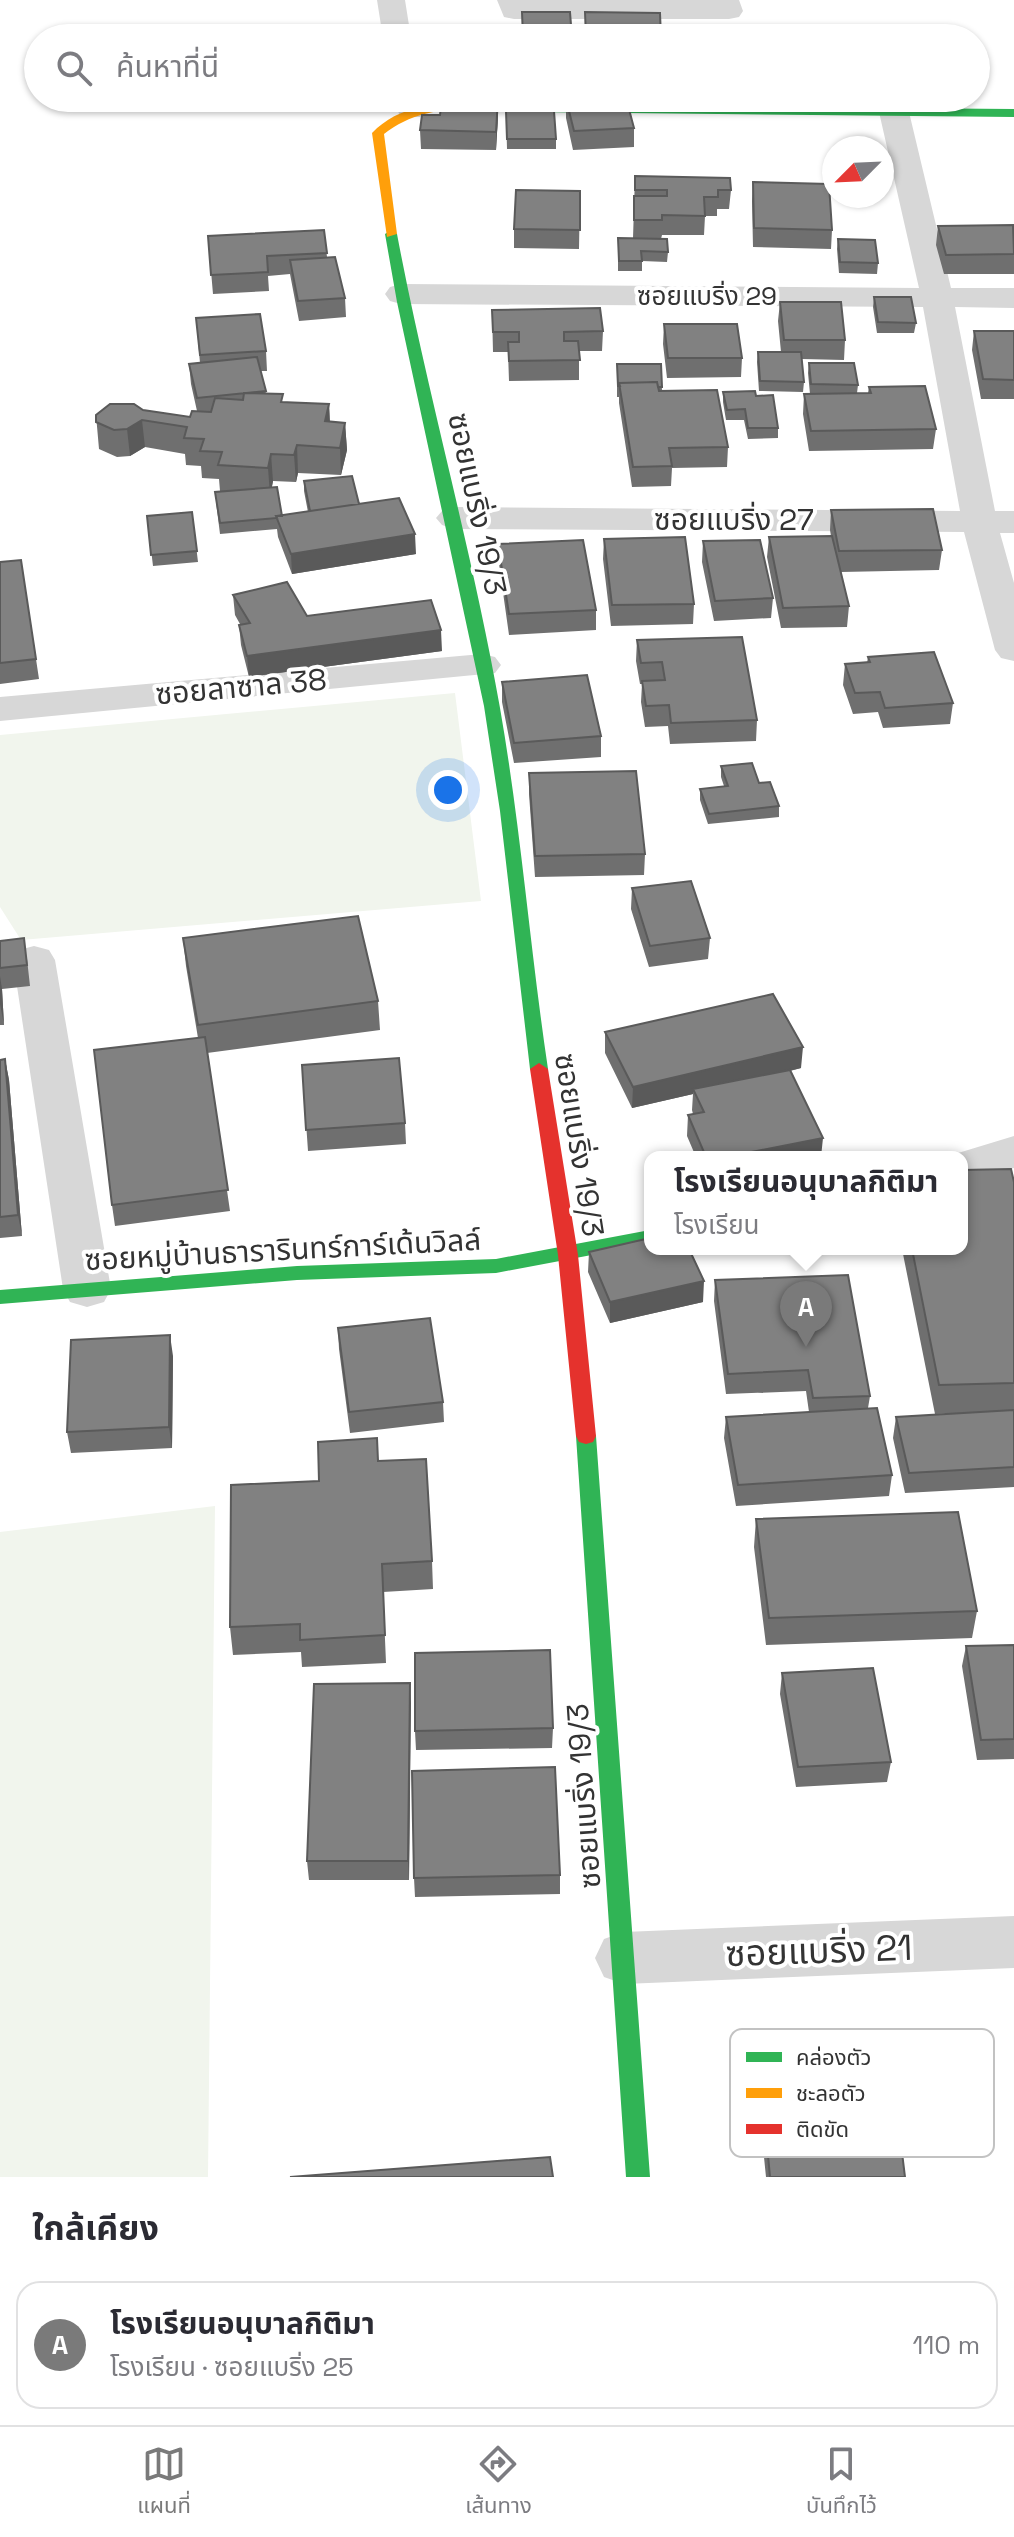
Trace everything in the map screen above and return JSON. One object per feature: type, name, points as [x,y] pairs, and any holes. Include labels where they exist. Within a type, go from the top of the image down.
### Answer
[{"type":"street","points":[[391,0],[395,24]]},
{"type":"street","points":[[511,0],[514,11],[729,11],[725,0]]},
{"type":"street","name":"ซอยแบริ่ง 19/3","points":[[399,112],[378,133],[382,180],[401,294],[454,518],[503,774],[523,967],[568,1255],[586,1440],[638,2177]]},
{"type":"street","points":[[1014,113],[894,112],[937,298],[996,522],[1014,650]]},
{"type":"street","name":"ซอยแบริ่ง 29","points":[[401,294],[1014,298]]},
{"type":"street","name":"ซอยแบริ่ง 27","points":[[454,518],[996,522]]},
{"type":"street","name":"ซอยลาซาล 38","points":[[0,709],[482,665]]},
{"type":"street","points":[[34,960],[87,1289]]},
{"type":"street","points":[[968,1164],[1014,1152]]},
{"type":"street","name":"ซอยหมู่บ้านธารารินทร์การ์เด้นวิลล์","points":[[0,1297],[297,1273],[496,1266],[568,1255],[644,1238]]},
{"type":"street","name":"ซอยแบริ่ง 21","points":[[624,1958],[1014,1942]]},
{"type":"shaded area","points":[[455,693],[481,901],[21,940],[0,907],[0,735]]},
{"type":"shaded area","points":[[215,1506],[208,2177],[0,2177],[0,1532]]},
{"type":"building","points":[[522,12],[570,12],[571,24],[522,24]]},
{"type":"building","points":[[585,12],[660,13],[660,24],[585,24]]},
{"type":"building","points":[[440,112],[497,112],[496,132],[420,130],[422,115],[440,115]]},
{"type":"building","points":[[506,112],[554,112],[556,139],[507,139]]},
{"type":"building","points":[[569,112],[630,112],[634,128],[574,131]]},
{"type":"building","points":[[635,176],[730,178],[731,190],[718,190],[718,197],[704,197],[705,216],[662,215],[662,220],[634,220],[634,196],[667,196],[667,190],[635,190]]},
{"type":"building","points":[[753,182],[822,184],[822,208],[831,208],[832,230],[754,228]]},
{"type":"building","points":[[516,190],[580,191],[580,230],[514,229]]},
{"type":"building","points":[[1013,225],[1014,254],[946,255],[938,226]]},
{"type":"building","points":[[324,230],[327,253],[267,256],[268,272],[211,275],[208,236]]},
{"type":"building","points":[[618,238],[667,239],[668,252],[641,251],[642,261],[619,261]]},
{"type":"building","points":[[838,239],[875,240],[878,263],[840,262]]},
{"type":"building","points":[[335,257],[345,298],[298,301],[290,260]]},
{"type":"building","points":[[874,297],[911,297],[916,323],[878,322]]},
{"type":"building","points":[[780,302],[841,302],[845,340],[784,340]]},
{"type":"building","points":[[600,308],[603,331],[564,332],[564,341],[578,341],[580,360],[509,361],[508,342],[519,342],[519,332],[493,332],[492,310]]},
{"type":"building","points":[[260,314],[266,351],[200,355],[196,318]]},
{"type":"building","points":[[664,324],[737,324],[742,358],[668,358]]},
{"type":"building","points":[[974,331],[1014,331],[1014,380],[983,379]]},
{"type":"building","points":[[758,352],[801,352],[804,382],[760,381]]},
{"type":"building","points":[[257,357],[266,391],[197,398],[189,364]]},
{"type":"building","points":[[809,363],[854,363],[858,385],[811,384]]},
{"type":"building","points":[[617,364],[661,364],[662,387],[658,387],[657,382],[619,383],[618,386]]},
{"type":"building","points":[[657,382],[659,391],[717,390],[728,447],[669,448],[672,466],[633,467],[619,383]]},
{"type":"building","points":[[925,386],[936,429],[811,431],[804,394],[871,393],[869,387]]},
{"type":"building","points":[[755,391],[756,396],[773,395],[778,428],[748,428],[745,409],[727,410],[723,392]]},
{"type":"building","points":[[244,393],[283,394],[281,402],[329,404],[325,421],[345,423],[340,448],[297,445],[294,455],[271,454],[268,468],[218,465],[222,452],[200,451],[204,439],[184,438],[187,427],[142,420],[127,429],[114,430],[96,422],[96,415],[110,404],[134,404],[143,410],[190,417],[192,411],[211,412],[215,398],[243,400]]},
{"type":"building","points":[[352,476],[359,504],[310,511],[304,481]]},
{"type":"building","points":[[277,487],[282,516],[220,523],[215,492]]},
{"type":"building","points":[[399,498],[415,534],[291,554],[276,516]]},
{"type":"building","points":[[933,509],[942,550],[839,551],[831,510]]},
{"type":"building","points":[[192,512],[197,551],[151,555],[147,516]]},
{"type":"building","points":[[832,536],[849,606],[783,608],[769,537]]},
{"type":"building","points":[[685,537],[694,604],[612,605],[604,539]]},
{"type":"building","points":[[583,540],[596,610],[509,614],[498,544]]},
{"type":"building","points":[[760,540],[773,598],[715,601],[703,541]]},
{"type":"building","points":[[21,560],[36,659],[0,663],[0,562]]},
{"type":"building","points":[[287,582],[307,616],[431,600],[441,630],[247,656],[239,625],[250,623],[233,595]]},
{"type":"building","points":[[742,637],[757,720],[671,723],[669,705],[646,706],[642,681],[665,680],[662,662],[641,663],[637,640]]},
{"type":"building","points":[[934,652],[953,703],[885,708],[880,692],[855,693],[845,664],[870,662],[868,657]]},
{"type":"building","points":[[587,675],[601,736],[514,743],[502,682]]},
{"type":"building","points":[[752,763],[759,783],[770,782],[779,806],[709,814],[700,789],[728,786],[721,766]]},
{"type":"building","points":[[636,771],[645,854],[535,856],[529,773]]},
{"type":"building","points":[[691,881],[710,938],[650,946],[632,888]]},
{"type":"building","points":[[358,916],[378,1001],[198,1025],[183,938]]},
{"type":"building","points":[[24,938],[27,965],[0,968],[0,941]]},
{"type":"building","points":[[773,994],[803,1047],[633,1087],[605,1032]]},
{"type":"building","points":[[205,1037],[228,1190],[112,1205],[94,1050]]},
{"type":"building","points":[[399,1058],[405,1123],[306,1130],[302,1065]]},
{"type":"building","points":[[5,1059],[18,1215],[0,1217],[0,1060]]},
{"type":"building","points":[[790,1070],[823,1138],[757,1151],[703,1151],[688,1115],[704,1112],[693,1089]]},
{"type":"building","points":[[1011,1169],[1014,1182],[1014,1383],[939,1385],[913,1255],[968,1255],[968,1170]]},
{"type":"building","points":[[644,1239],[644,1255],[692,1255],[704,1281],[610,1302],[589,1252]]},
{"type":"building","points":[[848,1275],[870,1396],[813,1398],[808,1370],[728,1374],[715,1280]]},
{"type":"building","points":[[430,1318],[443,1402],[349,1412],[338,1328]]},
{"type":"building","points":[[170,1335],[169,1427],[67,1432],[71,1340]]},
{"type":"building","points":[[877,1408],[892,1475],[738,1485],[726,1417]]},
{"type":"building","points":[[1014,1410],[1014,1467],[909,1473],[896,1417]]},
{"type":"building","points":[[377,1438],[378,1461],[426,1459],[432,1561],[382,1564],[385,1635],[300,1640],[300,1624],[230,1627],[231,1485],[319,1481],[318,1442]]},
{"type":"building","points":[[958,1512],[977,1611],[769,1618],[756,1519]]},
{"type":"building","points":[[1014,1645],[1014,1739],[981,1740],[966,1646]]},
{"type":"building","points":[[550,1650],[553,1728],[415,1731],[415,1653]]},
{"type":"building","points":[[873,1668],[891,1762],[798,1767],[782,1673]]},
{"type":"building","points":[[410,1683],[408,1861],[307,1861],[314,1684]]},
{"type":"building","points":[[555,1767],[560,1875],[414,1878],[412,1771]]},
{"type":"building","points":[[550,2157],[553,2177],[290,2177]]},
{"type":"building","points":[[768,2157],[903,2157],[905,2177],[770,2177]]},
{"type":"traffic: fast","points":[[895,112],[1014,113]]},
{"type":"traffic: fast","points":[[391,234],[403,302],[492,706],[539,1069]]},
{"type":"traffic: fast","points":[[0,1297],[297,1273],[496,1266],[644,1238]]},
{"type":"traffic: fast","points":[[586,1436],[638,2177]]},
{"type":"traffic: slow","points":[[391,234],[378,133],[393,120],[411,112]]},
{"type":"traffic: jam","points":[[539,1069],[568,1255],[586,1436]]},
{"type":"place","name":"โรงเรียนอนุบาลกิติมา","points":[[806,1347]]}]
